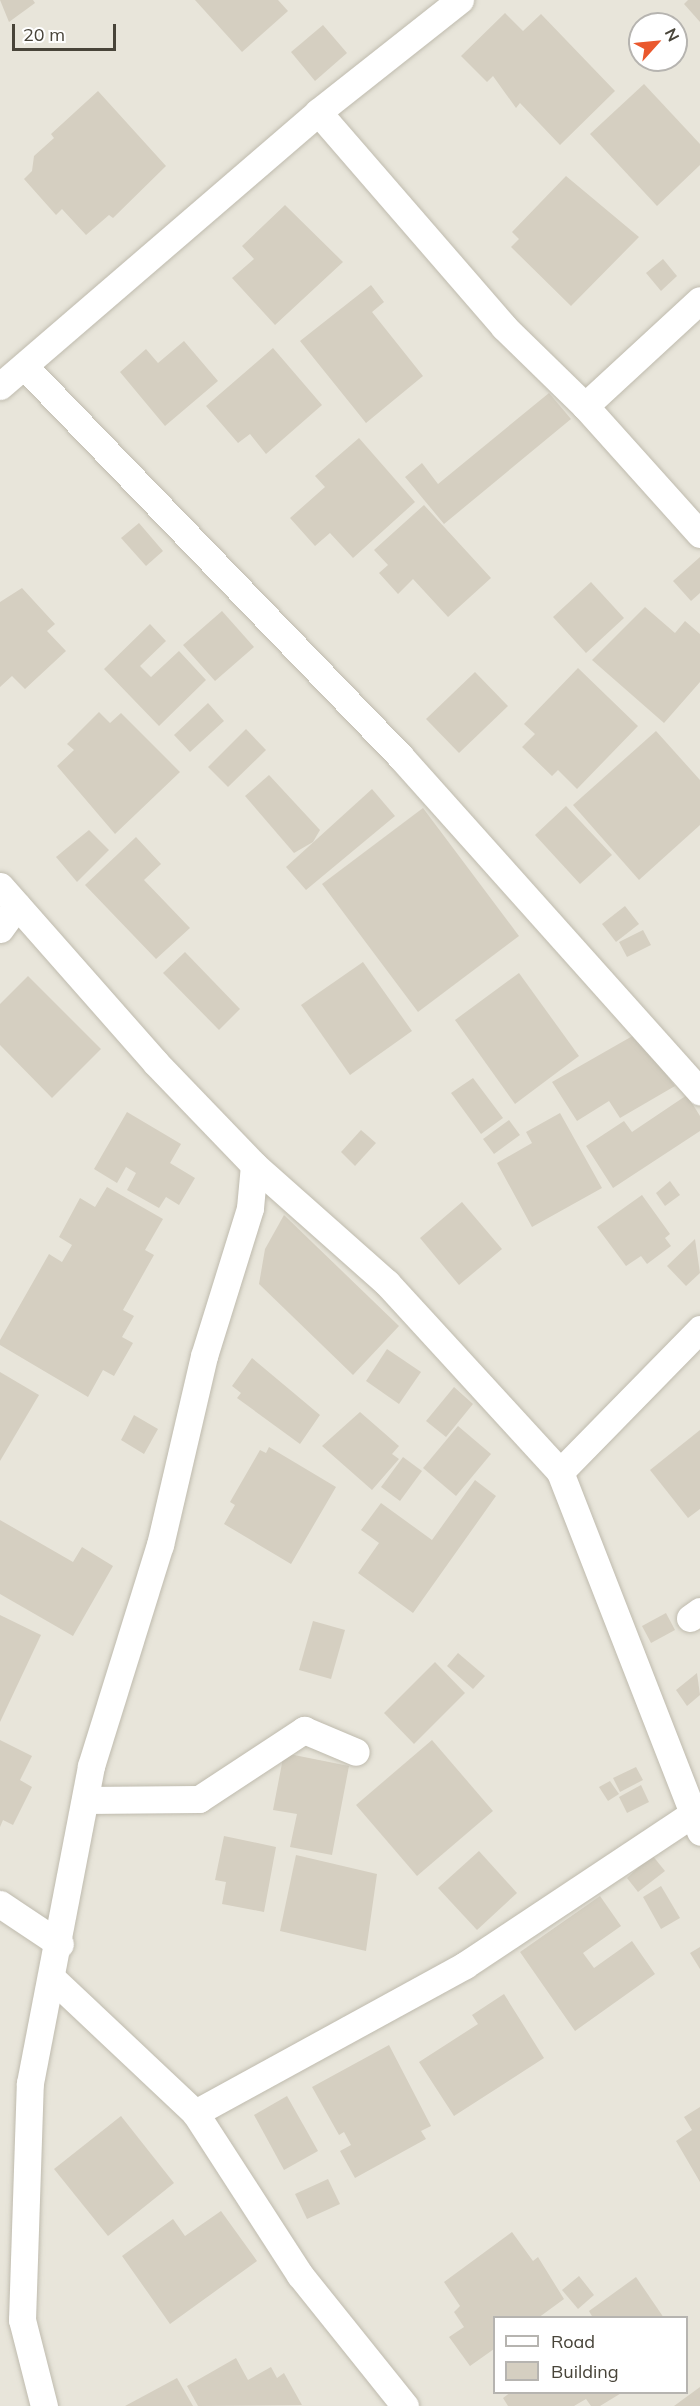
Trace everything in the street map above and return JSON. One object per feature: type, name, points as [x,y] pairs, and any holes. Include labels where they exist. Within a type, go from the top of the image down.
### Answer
[{"type":"street","points":[[0,386],[26,368],[318,112],[459,0]]},
{"type":"street","points":[[318,112],[504,327],[585,406],[700,534]]},
{"type":"street","points":[[585,406],[700,300]]},
{"type":"street","points":[[26,368],[400,756],[700,1091]]},
{"type":"street","points":[[0,929],[9,896]]},
{"type":"street","points":[[9,896],[255,1165],[387,1283],[560,1472],[696,1823],[465,1965],[195,2114]]},
{"type":"street","points":[[44,2406],[22,2320],[30,2083],[60,1944],[85,1800],[124,1646],[160,1545],[204,1356],[250,1208],[255,1165]]},
{"type":"street","points":[[560,1472],[700,1329]]},
{"type":"street","points":[[85,1800],[199,1799],[304,1730],[356,1752]]},
{"type":"street","points":[[0,1904],[60,1944]]},
{"type":"street","points":[[53,1979],[195,2114],[294,2266],[405,2406]]},
{"type":"street","points":[[0,2305],[22,2320]]},
{"type":"shaded area","points":[[0,0],[700,0],[700,2406],[0,2406]]},
{"type":"building","points":[[0,0],[33,0],[35,3],[9,22]]},
{"type":"building","points":[[195,0],[278,0],[288,11],[242,52]]},
{"type":"building","points":[[688,0],[700,0],[700,22],[684,4]]},
{"type":"building","points":[[505,13],[523,31],[541,14],[615,91],[560,145],[520,103],[516,108],[493,76],[487,82],[461,56]]},
{"type":"building","points":[[323,25],[347,53],[315,81],[291,52]]},
{"type":"building","points":[[644,84],[700,144],[700,165],[657,206],[590,134]]},
{"type":"building","points":[[98,91],[166,166],[113,218],[109,215],[86,235],[62,209],[56,215],[24,179],[32,171],[34,156],[54,138],[51,134]]},
{"type":"building","points":[[566,176],[639,237],[571,306],[511,247],[519,239],[512,232]]},
{"type":"building","points":[[285,205],[343,262],[275,325],[232,278],[254,259],[242,246]]},
{"type":"building","points":[[663,259],[677,276],[661,291],[646,273]]},
{"type":"building","points":[[371,285],[384,302],[372,312],[423,376],[366,423],[300,341]]},
{"type":"building","points":[[184,341],[218,381],[165,426],[120,372],[146,349],[158,363]]},
{"type":"building","points":[[273,348],[322,405],[266,454],[250,434],[238,443],[206,406]]},
{"type":"building","points":[[549,393],[571,419],[444,524],[405,477],[422,463],[438,484]]},
{"type":"building","points":[[359,438],[415,502],[353,558],[330,533],[315,546],[290,518],[325,487],[315,476]]},
{"type":"building","points":[[424,505],[491,578],[448,617],[413,579],[398,594],[379,573],[388,565],[374,550]]},
{"type":"building","points":[[139,523],[163,551],[146,566],[121,538]]},
{"type":"building","points":[[700,557],[700,593],[691,601],[673,581]]},
{"type":"building","points":[[591,582],[624,618],[586,653],[553,617]]},
{"type":"building","points":[[22,588],[55,624],[47,631],[66,651],[25,689],[12,676],[0,687],[0,602]]},
{"type":"building","points":[[645,607],[675,633],[685,621],[700,634],[700,682],[664,723],[592,660]]},
{"type":"building","points":[[222,611],[254,647],[215,681],[183,645]]},
{"type":"building","points":[[150,624],[166,641],[140,666],[151,677],[179,651],[206,680],[159,726],[104,669]]},
{"type":"building","points":[[578,668],[638,726],[577,789],[558,770],[552,776],[522,747],[535,734],[524,724]]},
{"type":"building","points":[[475,672],[508,706],[459,753],[426,719]]},
{"type":"building","points":[[208,703],[224,721],[190,752],[174,735]]},
{"type":"building","points":[[99,712],[110,723],[121,713],[180,772],[115,834],[57,766],[74,750],[67,744]]},
{"type":"building","points":[[246,729],[266,750],[228,787],[208,767]]},
{"type":"building","points":[[656,731],[700,780],[700,825],[639,880],[573,805]]},
{"type":"building","points":[[269,775],[320,830],[313,842],[294,853],[245,796]]},
{"type":"building","points":[[372,789],[395,816],[306,890],[286,867]]},
{"type":"building","points":[[566,806],[612,855],[580,884],[535,835]]},
{"type":"building","points":[[423,808],[519,936],[418,1012],[322,884]]},
{"type":"building","points":[[89,830],[109,850],[77,882],[56,857]]},
{"type":"building","points":[[136,837],[161,864],[144,880],[190,928],[156,959],[85,885]]},
{"type":"building","points":[[625,906],[639,924],[616,942],[602,924]]},
{"type":"building","points":[[643,930],[651,945],[627,957],[619,942]]},
{"type":"building","points":[[185,952],[240,1009],[219,1030],[163,973]]},
{"type":"building","points":[[363,962],[412,1031],[350,1075],[301,1005]]},
{"type":"building","points":[[519,973],[579,1056],[515,1104],[455,1020]]},
{"type":"building","points":[[28,976],[101,1049],[52,1098],[0,1045],[0,1004]]},
{"type":"building","points":[[636,1034],[675,1086],[620,1118],[609,1101],[577,1121],[552,1082]]},
{"type":"building","points":[[473,1078],[503,1118],[481,1134],[451,1093]]},
{"type":"building","points":[[687,1095],[700,1116],[700,1131],[613,1188],[586,1146],[624,1121],[632,1132]]},
{"type":"building","points":[[127,1112],[181,1144],[170,1163],[195,1178],[179,1205],[166,1197],[159,1208],[127,1190],[136,1173],[126,1167],[117,1183],[94,1169]]},
{"type":"building","points":[[560,1113],[602,1188],[532,1227],[497,1163],[532,1143],[526,1132]]},
{"type":"building","points":[[509,1120],[520,1135],[494,1154],[483,1139]]},
{"type":"building","points":[[361,1130],[376,1143],[355,1166],[341,1152]]},
{"type":"building","points":[[670,1181],[680,1195],[665,1206],[656,1193]]},
{"type":"building","points":[[107,1187],[163,1219],[145,1250],[154,1255],[123,1310],[134,1316],[122,1337],[133,1343],[114,1376],[103,1370],[88,1397],[0,1345],[0,1340],[49,1254],[62,1262],[72,1245],[59,1237],[80,1198],[95,1207]]},
{"type":"building","points":[[642,1195],[670,1234],[665,1238],[671,1246],[647,1264],[641,1256],[626,1266],[597,1227]]},
{"type":"building","points":[[462,1202],[502,1249],[459,1285],[420,1238]]},
{"type":"building","points":[[284,1215],[399,1326],[353,1375],[259,1284],[265,1249]]},
{"type":"building","points":[[695,1239],[700,1273],[686,1286],[667,1266]]},
{"type":"building","points":[[387,1349],[421,1372],[399,1404],[366,1381]]},
{"type":"building","points":[[252,1358],[320,1415],[300,1444],[237,1398],[241,1393],[232,1386]]},
{"type":"building","points":[[0,1372],[39,1395],[0,1461]]},
{"type":"building","points":[[454,1387],[473,1404],[446,1437],[426,1421]]},
{"type":"building","points":[[360,1412],[399,1446],[392,1454],[399,1459],[372,1490],[322,1446]]},
{"type":"building","points":[[134,1415],[158,1429],[144,1454],[121,1440]]},
{"type":"building","points":[[458,1426],[491,1454],[456,1496],[423,1468]]},
{"type":"building","points":[[700,1430],[700,1509],[688,1518],[650,1470]]},
{"type":"building","points":[[269,1447],[336,1487],[291,1564],[224,1524],[235,1505],[230,1502],[260,1450],[266,1453]]},
{"type":"building","points":[[403,1457],[422,1471],[400,1501],[381,1487]]},
{"type":"building","points":[[475,1480],[496,1496],[413,1613],[358,1573],[379,1543],[361,1530],[381,1503],[432,1540]]},
{"type":"building","points":[[0,1520],[73,1562],[82,1547],[113,1566],[73,1636],[0,1594]]},
{"type":"building","points":[[666,1613],[675,1630],[651,1643],[642,1626]]},
{"type":"building","points":[[0,1615],[41,1635],[0,1722]]},
{"type":"building","points":[[313,1621],[345,1630],[331,1679],[299,1670]]},
{"type":"building","points":[[458,1653],[485,1676],[473,1689],[447,1666]]},
{"type":"building","points":[[435,1662],[465,1693],[414,1744],[384,1713]]},
{"type":"building","points":[[697,1673],[700,1695],[687,1706],[676,1690]]},
{"type":"building","points":[[0,1740],[32,1756],[20,1780],[32,1787],[13,1825],[3,1820],[0,1827]]},
{"type":"building","points":[[432,1740],[493,1811],[417,1876],[356,1805]]},
{"type":"building","points":[[284,1753],[349,1766],[332,1855],[290,1847],[297,1814],[273,1810]]},
{"type":"building","points":[[636,1767],[643,1780],[620,1792],[613,1778]]},
{"type":"building","points":[[610,1781],[619,1794],[608,1801],[599,1787]]},
{"type":"building","points":[[641,1785],[649,1802],[627,1813],[619,1797]]},
{"type":"building","points":[[224,1836],[276,1847],[264,1912],[222,1904],[226,1882],[215,1880]]},
{"type":"building","points":[[479,1851],[517,1893],[477,1930],[438,1888]]},
{"type":"building","points":[[296,1855],[377,1874],[366,1951],[280,1931]]},
{"type":"building","points":[[652,1855],[665,1871],[638,1892],[627,1878]]},
{"type":"building","points":[[661,1886],[680,1918],[661,1929],[643,1897]]},
{"type":"building","points":[[600,1896],[621,1926],[583,1953],[594,1968],[632,1941],[655,1974],[575,2031],[520,1952]]},
{"type":"building","points":[[700,1947],[700,1969],[690,1953]]},
{"type":"building","points":[[504,1994],[544,2058],[454,2116],[419,2062],[478,2024],[472,2015]]},
{"type":"building","points":[[389,2045],[431,2126],[421,2131],[426,2139],[355,2178],[340,2151],[351,2145],[344,2132],[339,2135],[312,2087]]},
{"type":"building","points":[[287,2096],[318,2151],[284,2170],[254,2115]]},
{"type":"building","points":[[700,2107],[700,2182],[676,2141],[692,2130],[684,2117]]},
{"type":"building","points":[[121,2116],[174,2183],[108,2236],[54,2169]]},
{"type":"building","points":[[328,2179],[340,2204],[307,2219],[295,2194]]},
{"type":"building","points":[[221,2211],[257,2261],[170,2324],[122,2256],[173,2219],[185,2236]]},
{"type":"building","points":[[512,2232],[533,2261],[538,2257],[564,2299],[541,2316],[493,2316],[493,2350],[470,2366],[449,2337],[464,2327],[454,2312],[460,2306],[444,2282]]},
{"type":"building","points":[[579,2276],[594,2295],[578,2309],[562,2290]]},
{"type":"building","points":[[636,2277],[663,2316],[592,2316],[589,2311]]},
{"type":"building","points":[[236,2358],[248,2380],[271,2367],[277,2378],[284,2373],[302,2405],[198,2406],[187,2386]]},
{"type":"building","points":[[177,2378],[193,2406],[125,2406]]},
{"type":"building","points":[[700,2387],[700,2406],[674,2406]]},
{"type":"building","points":[[508,2394],[620,2394],[600,2406],[591,2406],[586,2399],[574,2406],[508,2406],[503,2398]]}]
